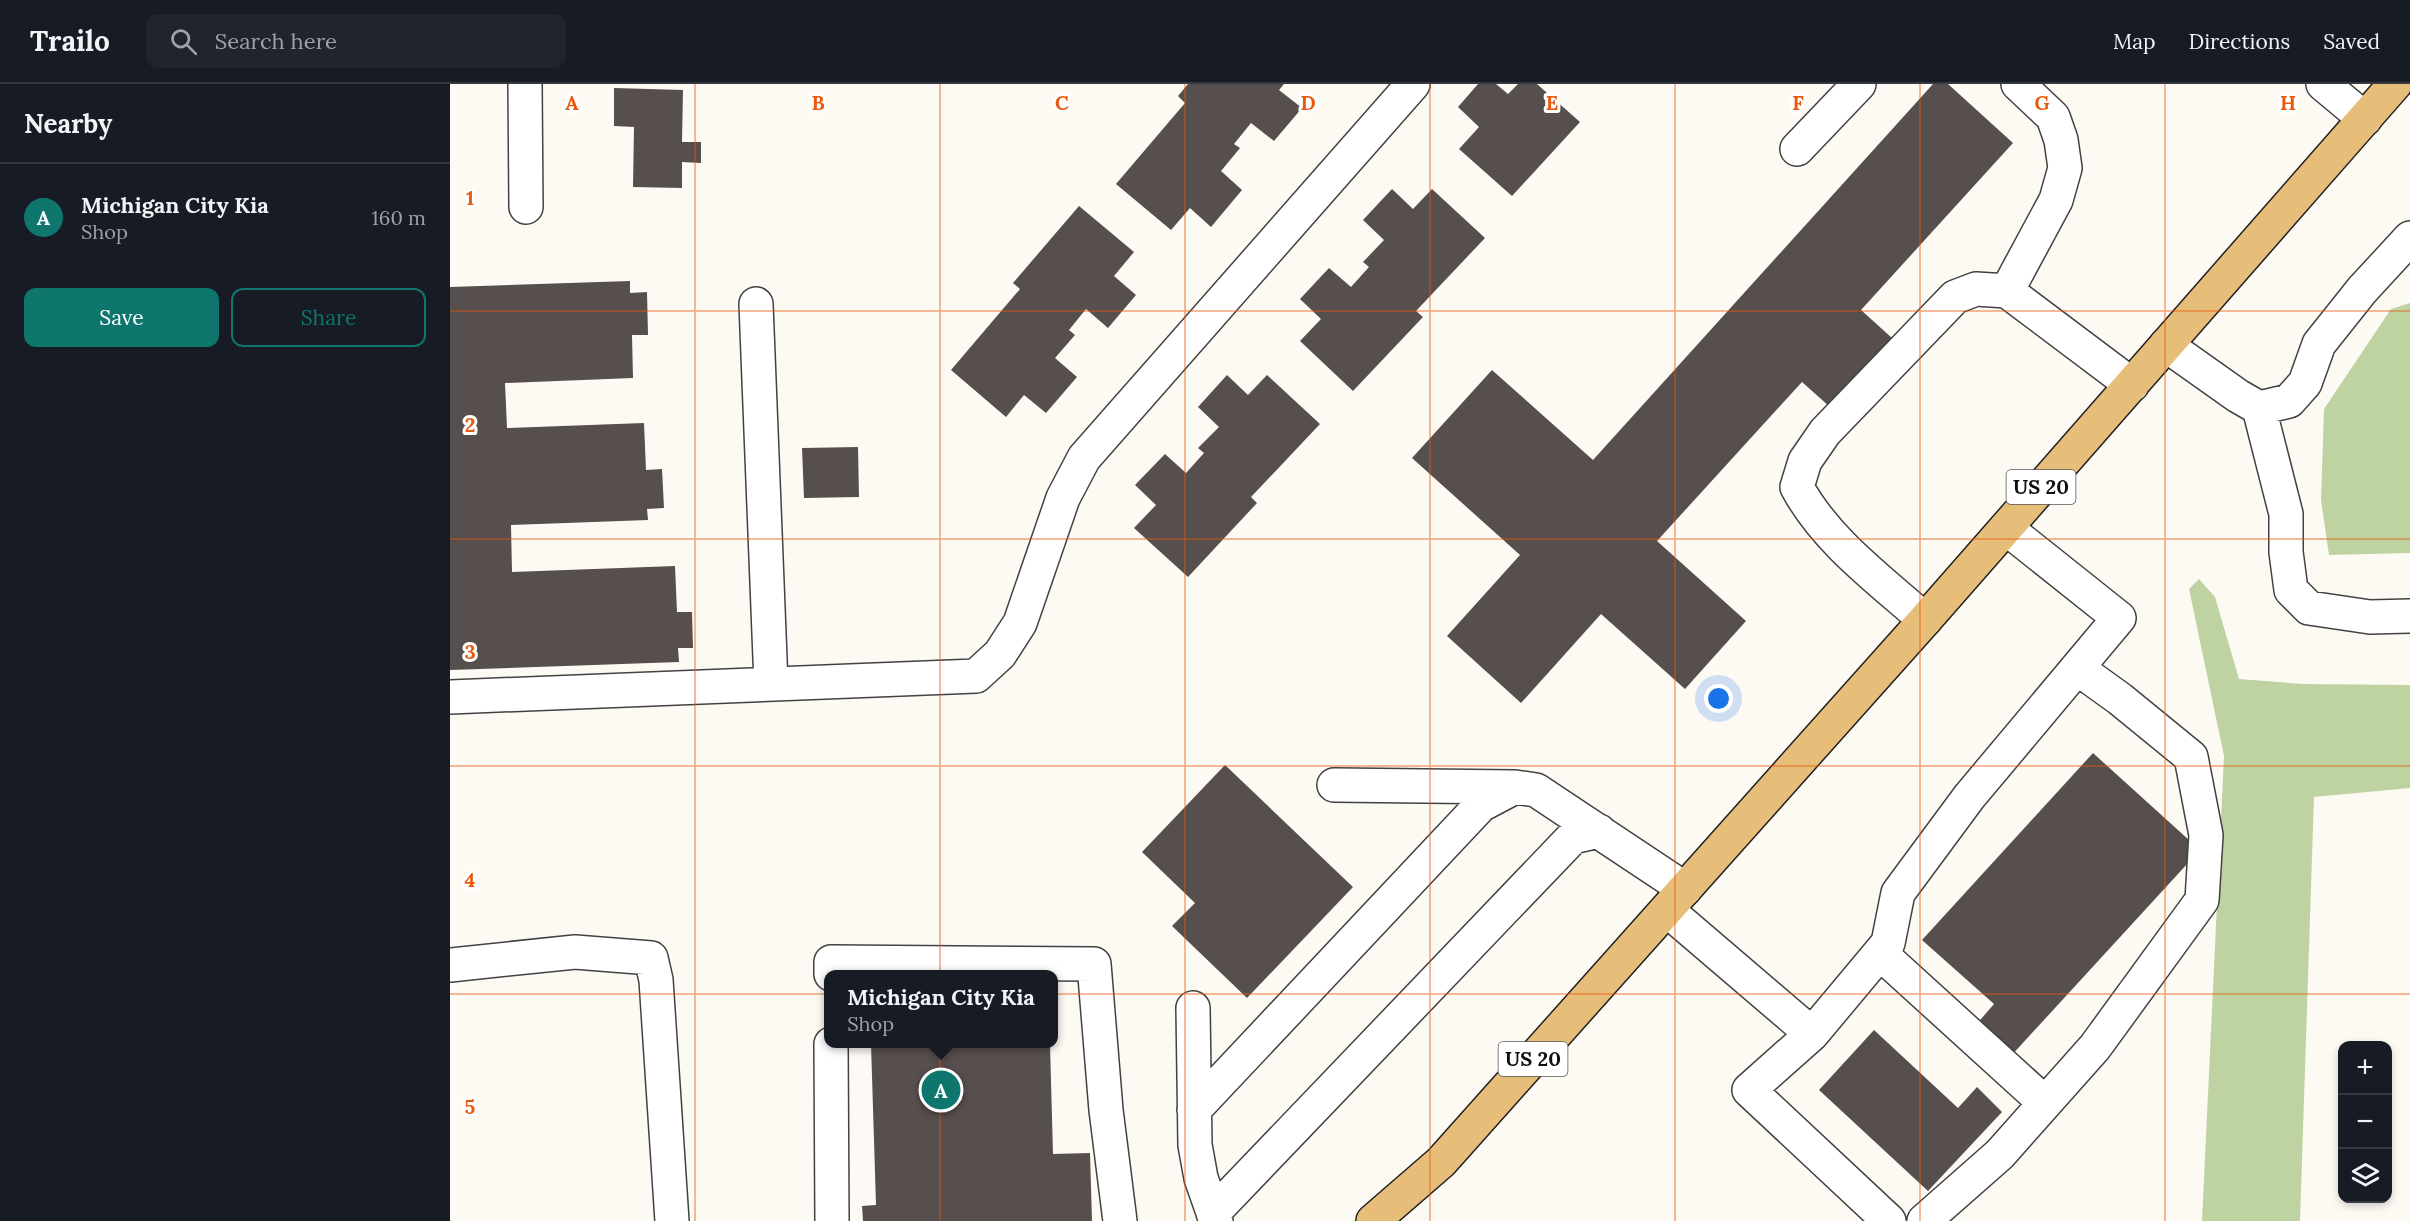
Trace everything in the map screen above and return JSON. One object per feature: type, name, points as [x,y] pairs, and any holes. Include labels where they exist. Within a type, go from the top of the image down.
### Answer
[{"type":"main road","name":"US 20","points":[[1373,1221],[1441,1162],[1925,620],[2395,84]]},
{"type":"street","points":[[525,84],[526,207]]},
{"type":"street","points":[[450,697],[976,676],[1000,654],[1020,623],[1063,498],[1084,458],[1413,84]]},
{"type":"street","points":[[1797,149],[1859,84]]},
{"type":"street","points":[[2007,291],[2056,200],[2066,168],[2061,140],[2053,117],[2018,84]]},
{"type":"street","points":[[2323,84],[2365,118]]},
{"type":"street","points":[[2166,345],[2238,396],[2259,408],[2289,401],[2305,383],[2319,344],[2362,291],[2410,238]]},
{"type":"street","points":[[1925,620],[1844,546],[1810,511],[1797,488],[1804,461],[1825,432],[1955,297],[1976,289],[2007,291],[2132,385]]},
{"type":"street","points":[[756,304],[771,684]]},
{"type":"street","points":[[2259,408],[2286,514],[2286,552],[2291,590],[2309,608],[2370,617],[2410,616]]},
{"type":"street","points":[[1889,1221],[1749,1090],[1812,1034],[1888,943],[1898,893],[1969,797],[2119,618],[2006,528]]},
{"type":"street","points":[[1924,1221],[2000,1155],[2095,1047],[2202,900],[2206,836],[2191,757],[2121,699],[2077,668]]},
{"type":"street","points":[[1334,785],[1515,787],[1536,790],[1599,831],[1676,899],[1812,1034]]},
{"type":"street","points":[[1194,1110],[1481,805],[1515,787]]},
{"type":"street","points":[[1193,1008],[1195,1145],[1201,1178],[1215,1217],[1573,837],[1599,831]]},
{"type":"street","points":[[450,965],[575,952],[651,958],[656,980],[672,1221]]},
{"type":"street","points":[[1880,953],[2045,1103]]},
{"type":"street","points":[[831,970],[831,962],[1094,964],[1106,1110],[1120,1221]]},
{"type":"street","points":[[831,1048],[832,1221]]},
{"type":"green space","points":[[2410,303],[2410,553],[2329,555],[2321,500],[2324,409],[2391,309]]},
{"type":"green space","points":[[2199,579],[2215,597],[2239,679],[2303,684],[2410,685],[2410,788],[2314,797],[2300,1221],[2202,1221],[2224,756],[2189,589]]},
{"type":"building","points":[[1188,84],[1284,84],[1279,90],[1302,108],[1274,141],[1251,123],[1234,144],[1240,148],[1221,171],[1242,190],[1211,227],[1190,208],[1171,230],[1116,184],[1185,103],[1178,96]]},
{"type":"building","points":[[1478,84],[1496,84],[1508,94],[1518,84],[1537,84],[1580,122],[1512,196],[1459,149],[1479,127],[1458,107]]},
{"type":"building","points":[[1933,84],[1948,84],[2013,143],[1861,310],[1892,338],[1830,407],[1802,382],[1657,541],[1746,621],[1685,689],[1601,614],[1521,703],[1447,636],[1520,555],[1412,458],[1492,370],[1593,460]]},
{"type":"building","points":[[614,88],[683,90],[682,142],[701,142],[701,163],[682,162],[682,188],[633,187],[634,127],[614,126]]},
{"type":"building","points":[[1392,189],[1413,209],[1432,189],[1485,238],[1416,311],[1423,317],[1353,391],[1300,341],[1321,319],[1300,299],[1329,268],[1351,287],[1369,267],[1363,262],[1384,240],[1363,220]]},
{"type":"building","points":[[1079,206],[1134,252],[1114,276],[1136,295],[1108,328],[1086,309],[1069,330],[1075,335],[1055,358],[1077,377],[1046,413],[1024,395],[1006,417],[951,370],[1020,289],[1013,283]]},
{"type":"building","points":[[630,281],[630,293],[647,292],[648,335],[632,335],[633,378],[505,383],[507,428],[644,423],[646,470],[662,469],[664,508],[647,509],[648,520],[511,525],[512,572],[675,566],[677,612],[692,612],[693,648],[678,648],[679,662],[450,670],[450,287]]},
{"type":"building","points":[[1227,375],[1248,395],[1267,375],[1320,424],[1251,497],[1257,503],[1188,577],[1134,528],[1156,505],[1135,485],[1165,454],[1186,473],[1204,453],[1198,448],[1219,427],[1198,407]]},
{"type":"building","points":[[858,447],[859,497],[804,498],[802,448]]},
{"type":"building","points":[[2093,753],[2200,850],[2010,1057],[1975,1026],[1994,1004],[1922,940]]},
{"type":"building","points":[[1225,765],[1353,887],[1247,998],[1172,926],[1195,903],[1142,852]]},
{"type":"building","points":[[1874,1030],[1958,1108],[1977,1087],[2002,1112],[1928,1191],[1819,1090]]},
{"type":"building","points":[[871,1048],[1050,1048],[1053,1154],[1090,1153],[1092,1221],[863,1221],[862,1206],[876,1205]]},
{"type":"place","name":"Michigan City Kia","points":[[941,1090]]}]
